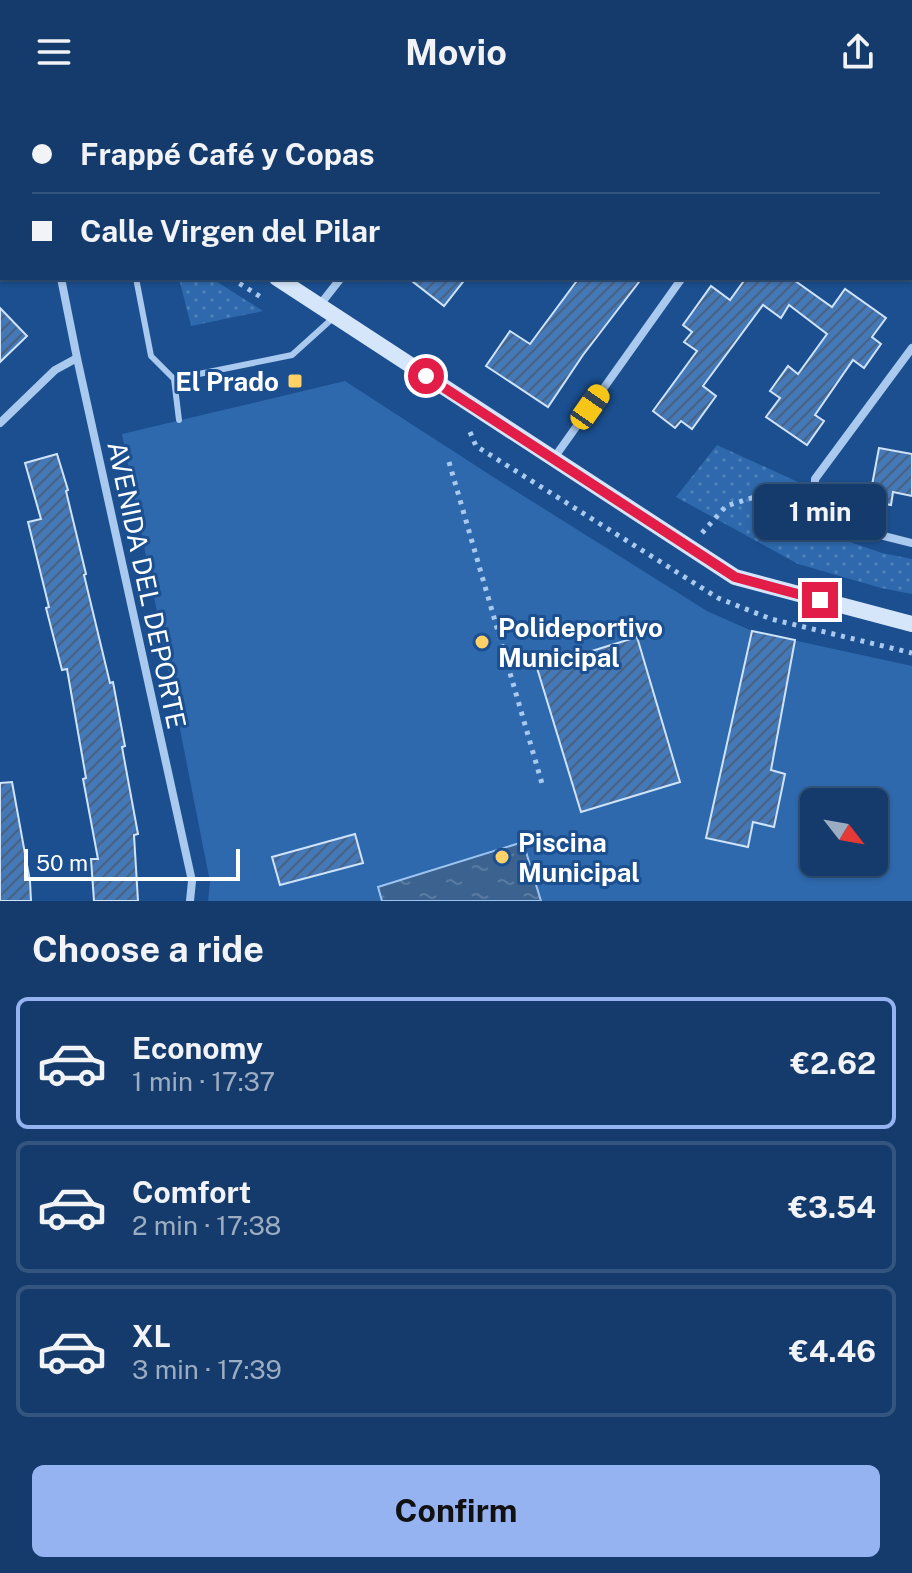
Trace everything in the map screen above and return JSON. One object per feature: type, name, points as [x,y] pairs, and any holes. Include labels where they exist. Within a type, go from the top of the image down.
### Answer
[{"type":"main road","points":[[280,280],[735,577],[912,624]]},
{"type":"street","name":"AVENIDA DEL DEPORTE","points":[[61,280],[192,881],[190,901]]},
{"type":"street","points":[[319,306],[339,280]]},
{"type":"street","points":[[553,459],[681,280]]},
{"type":"street","points":[[912,348],[815,479],[815,505],[836,524],[912,543]]},
{"type":"street","points":[[0,423],[55,370],[77,358]]},
{"type":"lane","points":[[136,280],[151,356],[174,379],[179,420]]},
{"type":"lane","points":[[174,379],[292,355],[335,316]]},
{"type":"path","points":[[449,462],[543,787]]},
{"type":"path","points":[[689,548],[726,506],[764,494],[815,493]]},
{"type":"shaded area","points":[[180,280],[214,280],[263,311],[191,326]]},
{"type":"shaded area","name":"Polideportivo Municipal","points":[[345,381],[707,611],[752,631],[912,666],[912,901],[208,901],[210,882],[122,434]]},
{"type":"shaded area","points":[[717,445],[798,482],[797,506],[812,529],[882,553],[912,559],[912,594],[798,564],[676,497]]},
{"type":"water","name":"Piscina Municipal","points":[[523,842],[541,901],[382,901],[378,887]]},
{"type":"building","points":[[411,280],[464,280],[444,306]]},
{"type":"building","points":[[578,280],[640,280],[548,407],[486,366],[510,331],[530,344]]},
{"type":"building","points":[[745,280],[794,280],[832,307],[845,289],[886,318],[872,337],[881,344],[864,368],[853,360],[815,415],[824,421],[807,445],[766,417],[780,398],[770,391],[788,366],[798,374],[827,334],[789,305],[781,318],[763,305],[703,386],[716,396],[692,429],[681,421],[675,428],[653,411],[697,351],[684,342],[692,332],[683,325],[711,286],[730,300]]},
{"type":"building","points":[[0,308],[27,336],[0,362]]},
{"type":"building","points":[[879,448],[912,454],[912,496],[893,492],[891,505],[869,501]]},
{"type":"building","points":[[57,454],[68,490],[84,575],[110,683],[113,682],[125,746],[122,747],[138,834],[134,835],[138,901],[94,901],[91,859],[98,859],[83,779],[86,778],[67,669],[62,670],[28,522],[41,519],[25,463]]},
{"type":"building","points":[[752,631],[795,640],[771,770],[785,774],[774,827],[753,822],[748,847],[706,838]]},
{"type":"building","points":[[637,637],[680,782],[581,812],[537,668]]},
{"type":"building","points":[[12,782],[31,901],[0,901],[0,783]]},
{"type":"building","points":[[355,834],[363,863],[280,885],[272,857]]},
{"type":"place","name":"El Prado","points":[[295,381]]},
{"type":"place","name":"Polideportivo Municipal","points":[[482,642]]},
{"type":"place","name":"Piscina Municipal","points":[[502,857]]},
{"type":"route","points":[[426,376],[735,577],[820,600]]}]
